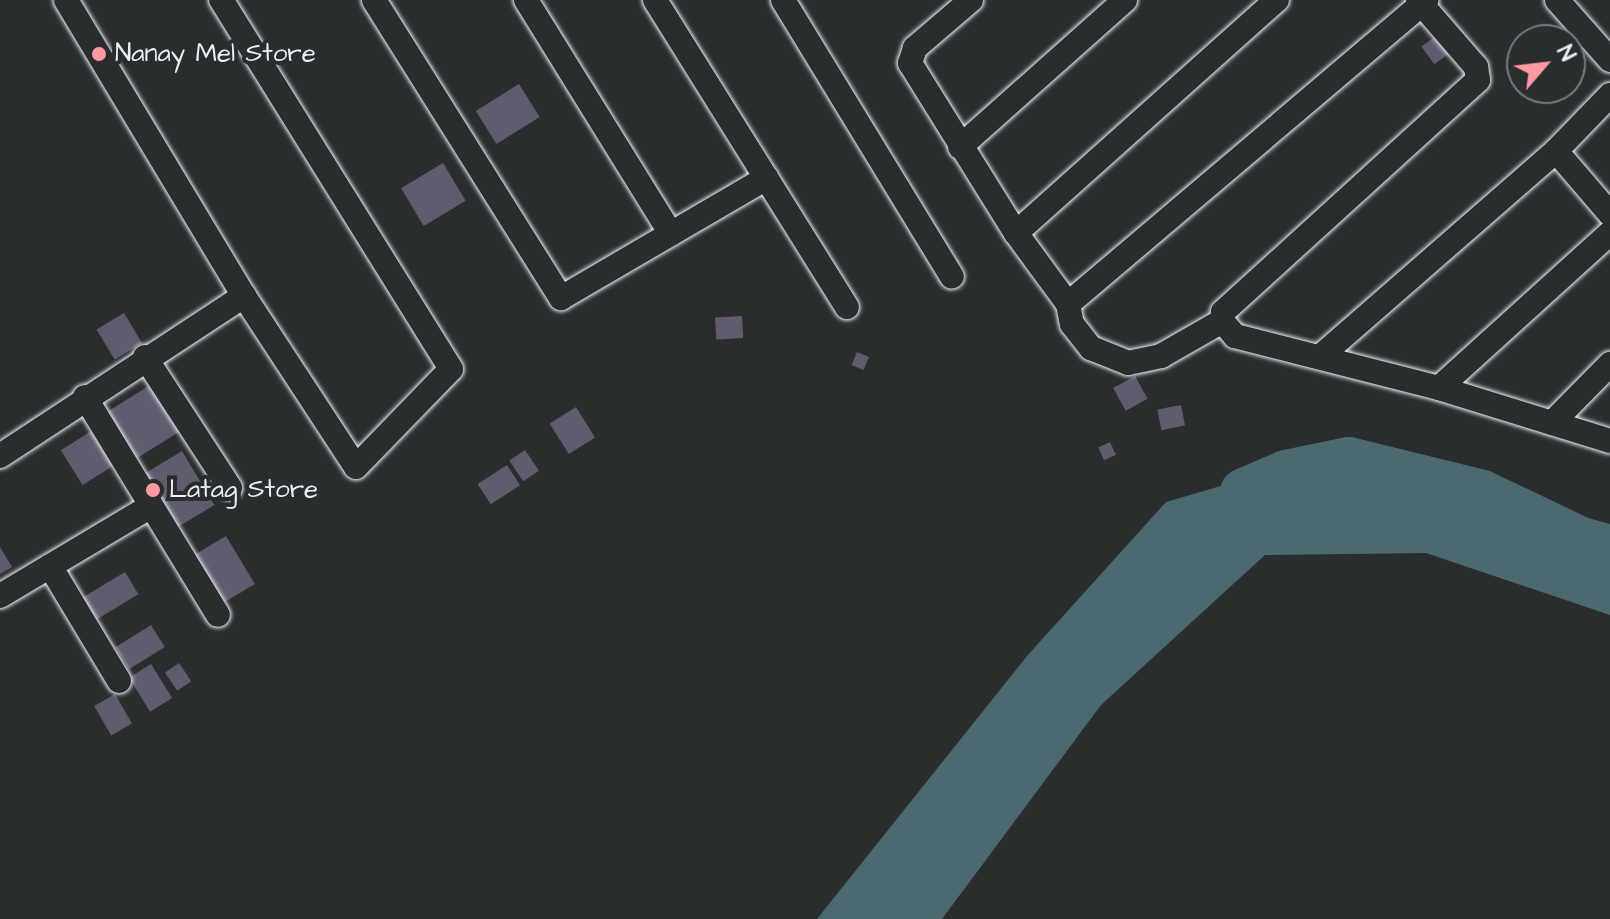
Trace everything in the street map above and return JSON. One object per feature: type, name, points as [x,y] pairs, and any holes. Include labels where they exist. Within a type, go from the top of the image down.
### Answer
[{"type":"street","points":[[66,0],[244,296],[356,467],[451,369],[221,0]]},
{"type":"street","points":[[374,0],[561,298],[766,178]]},
{"type":"street","points":[[526,0],[671,234]]},
{"type":"street","points":[[655,0],[847,307]]},
{"type":"street","points":[[783,0],[952,277]]},
{"type":"street","points":[[971,0],[915,48],[910,63],[1016,233],[1068,304],[1083,340],[1103,356],[1128,363],[1161,356],[1222,321]]},
{"type":"street","points":[[960,147],[1125,0]]},
{"type":"street","points":[[1016,233],[1277,0]]},
{"type":"street","points":[[1557,0],[1610,60]]},
{"type":"street","points":[[1068,304],[1422,2],[1476,67],[1478,80],[1223,312],[1222,321],[1235,336],[1322,355],[1610,441]]},
{"type":"street","points":[[1322,355],[1556,151],[1610,95]]},
{"type":"street","points":[[1556,151],[1610,214]]},
{"type":"street","points":[[1439,388],[1610,233]]},
{"type":"street","points":[[0,456],[145,357],[244,296]]},
{"type":"street","points":[[145,357],[230,488]]},
{"type":"street","points":[[1552,423],[1610,364]]},
{"type":"street","points":[[85,397],[218,615]]},
{"type":"street","points":[[0,596],[151,506]]},
{"type":"street","points":[[50,566],[119,681]]},
{"type":"water","points":[[1286,467],[1610,526],[1610,615],[1426,553],[1265,555],[1101,705],[942,919],[817,919],[1027,656],[1166,502]]},
{"type":"building","points":[[1440,33],[1453,51],[1434,64],[1421,47]]},
{"type":"building","points":[[519,84],[540,117],[496,144],[476,111]]},
{"type":"building","points":[[443,163],[466,201],[424,226],[401,188]]},
{"type":"building","points":[[124,313],[142,343],[115,359],[97,329]]},
{"type":"building","points":[[742,316],[743,338],[716,339],[715,317]]},
{"type":"building","points":[[857,352],[869,357],[863,370],[852,365]]},
{"type":"building","points":[[1135,376],[1148,399],[1126,411],[1113,388]]},
{"type":"building","points":[[155,382],[184,429],[132,461],[103,414]]},
{"type":"building","points":[[1181,405],[1185,426],[1161,430],[1157,410]]},
{"type":"building","points":[[576,407],[595,438],[569,454],[550,423]]},
{"type":"building","points":[[93,430],[115,465],[83,485],[61,450]]},
{"type":"building","points":[[1110,442],[1116,455],[1104,460],[1098,447]]},
{"type":"building","points":[[525,450],[539,471],[523,481],[509,461]]},
{"type":"building","points":[[182,451],[214,505],[178,527],[146,473]]},
{"type":"building","points":[[507,465],[520,485],[491,504],[478,484]]},
{"type":"building","points":[[226,536],[255,584],[224,603],[195,555]]},
{"type":"building","points":[[0,547],[12,567],[0,574]]},
{"type":"building","points":[[125,572],[138,594],[96,620],[82,598]]},
{"type":"building","points":[[151,625],[165,647],[129,669],[115,647]]},
{"type":"building","points":[[179,663],[191,681],[177,691],[165,673]]},
{"type":"building","points":[[151,664],[172,698],[150,712],[129,678]]},
{"type":"building","points":[[115,694],[132,723],[111,735],[94,706]]},
{"type":"waterway","points":[[1244,492],[1286,474],[1349,461],[1482,494],[1581,541],[1610,549]]},
{"type":"place","name":"Nanay Mel Store","points":[[99,54]]},
{"type":"place","name":"Latag Store","points":[[153,490]]}]
